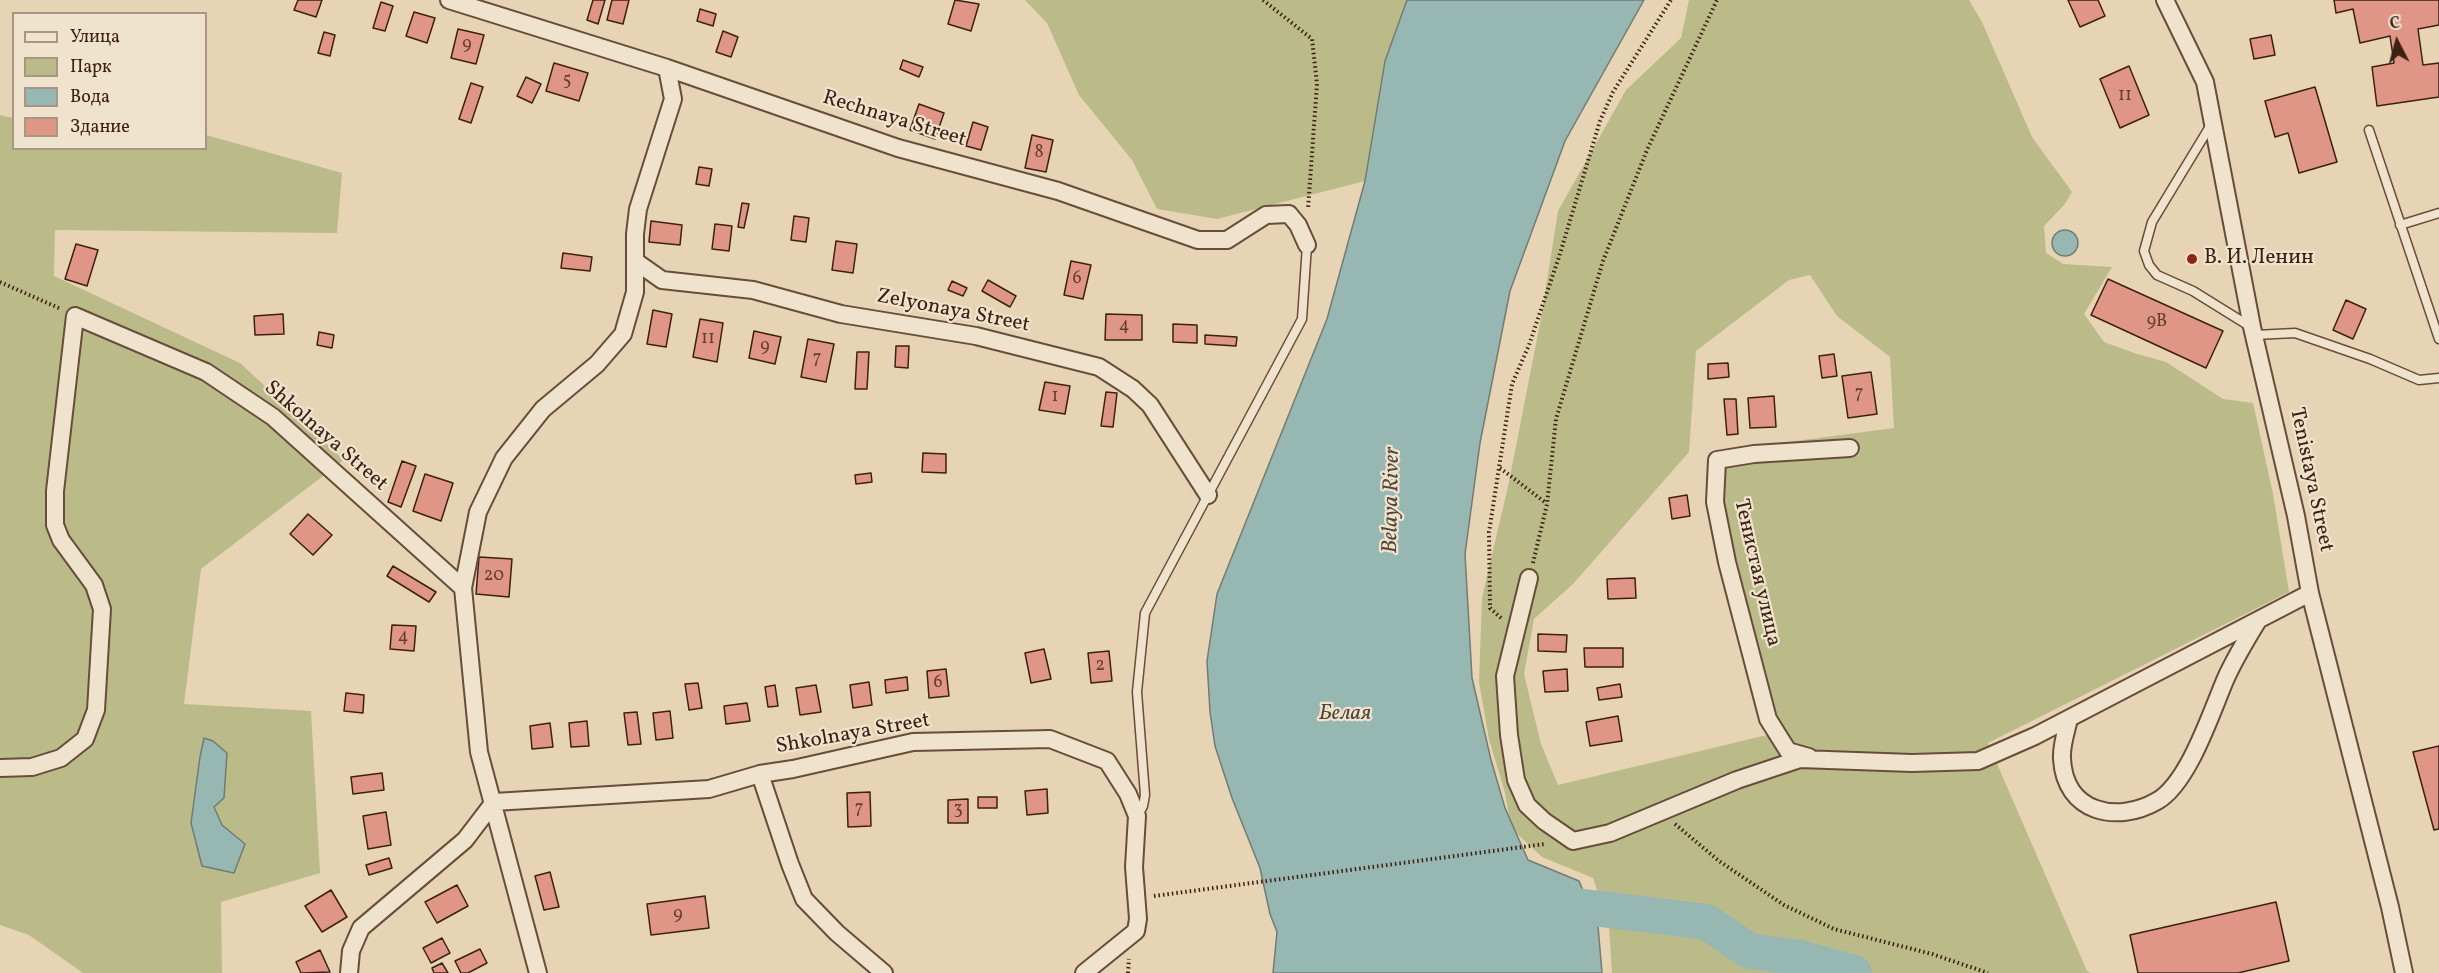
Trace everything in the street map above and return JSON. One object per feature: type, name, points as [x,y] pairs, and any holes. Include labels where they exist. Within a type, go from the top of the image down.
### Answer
[{"type":"street","name":"Rechnaya Street","points":[[449,0],[667,68],[898,148],[1058,191],[1198,240],[1227,240],[1266,215],[1289,214],[1298,225],[1307,245]]},
{"type":"street","name":"Tenistaya Street","points":[[2165,0],[2205,81],[2253,331],[2293,504],[2310,593],[2390,907],[2404,973]]},
{"type":"street","points":[[538,973],[479,752],[463,588],[478,512],[504,458],[543,409],[597,364],[623,334],[635,292],[634,261],[638,209],[673,99],[667,68]]},
{"type":"street","name":"Zelyonaya Street","points":[[634,261],[662,280],[753,290],[841,314],[976,336],[1099,367],[1133,389],[1150,405],[1208,495]]},
{"type":"street","points":[[0,768],[32,767],[61,758],[85,739],[96,710],[102,609],[94,585],[62,540],[56,525],[55,491],[75,316]]},
{"type":"street","name":"Shkolnaya Street","points":[[75,316],[206,372],[273,417],[463,588]]},
{"type":"street","name":"Тенистая улица","points":[[1822,760],[1788,751],[1768,719],[1727,562],[1715,502],[1718,460],[1754,454],[1850,448]]},
{"type":"street","points":[[1529,578],[1505,676],[1509,735],[1516,780],[1527,805],[1544,821],[1573,841],[1610,833],[1737,780],[1800,759],[1912,763],[1978,761],[2068,718],[2310,593]]},
{"type":"street","points":[[2068,718],[2062,759],[2066,780],[2078,798],[2092,809],[2116,813],[2139,810],[2160,799],[2180,777],[2205,733],[2238,652],[2259,620]]},
{"type":"street","name":"Shkolnaya Street","points":[[494,802],[709,789],[760,774],[793,769],[913,742],[1050,739],[1107,761],[1128,794],[1137,816],[1134,867],[1138,919],[1136,931],[1084,973]]},
{"type":"street","points":[[760,774],[790,864],[804,898],[837,933],[884,973]]},
{"type":"street","points":[[349,973],[351,951],[361,928],[465,840],[494,802]]},
{"type":"lane","points":[[2213,121],[2152,222],[2144,251],[2157,275],[2193,291],[2253,331],[2295,333],[2370,359],[2419,380],[2439,378]]},
{"type":"lane","points":[[2369,130],[2439,339]]},
{"type":"lane","points":[[2400,225],[2439,213]]},
{"type":"lane","points":[[1137,816],[1143,806],[1145,795],[1137,692],[1145,613],[1302,319],[1307,245]]},
{"type":"path","points":[[1263,0],[1312,39],[1317,84],[1308,212]]},
{"type":"path","points":[[1517,628],[1490,608],[1489,532],[1512,384],[1529,345],[1559,257],[1600,121],[1613,92],[1671,0]]},
{"type":"path","points":[[1529,578],[1547,504],[1556,419],[1603,261],[1647,150],[1717,0]]},
{"type":"path","points":[[0,282],[75,316]]},
{"type":"path","points":[[1500,468],[1547,504]]},
{"type":"path","points":[[1663,810],[1675,824],[1719,861],[1784,905],[1834,929],[1932,954],[1988,973]]},
{"type":"path","points":[[1137,899],[1180,891],[1573,841]]},
{"type":"green space","points":[[1025,0],[1407,0],[1385,61],[1365,181],[1217,219],[1157,209],[1132,160],[1079,95],[1047,23]]},
{"type":"green space","points":[[1689,0],[1969,0],[1982,22],[2032,137],[2072,192],[2065,204],[2044,226],[2046,253],[2063,264],[2112,267],[2084,314],[2104,342],[2166,362],[2223,399],[2253,403],[2273,494],[2289,592],[1988,743],[2087,971],[2091,973],[1612,973],[1609,926],[1593,878],[1542,857],[1511,828],[1505,793],[1489,739],[1479,682],[1482,598],[1509,482],[1542,313],[1558,211],[1626,90],[1681,38]],"holes":[[[1810,275],[1837,316],[1890,357],[1894,428],[1712,452],[1708,499],[1719,554],[1767,735],[1558,785],[1541,744],[1524,674],[1534,619],[1573,584],[1689,452],[1696,351],[1789,280]]]},
{"type":"green space","points":[[0,115],[12,118],[12,150],[207,150],[207,135],[342,173],[337,233],[55,230],[54,276],[240,363],[344,460],[201,569],[184,704],[311,711],[320,873],[221,902],[222,973],[83,973],[29,935],[0,925]]},
{"type":"water","name":"Белая","points":[[1407,0],[1644,0],[1565,141],[1510,291],[1480,443],[1465,554],[1472,678],[1505,808],[1528,860],[1579,881],[1598,926],[1602,973],[1273,973],[1277,932],[1270,914],[1260,868],[1232,798],[1215,746],[1207,661],[1217,594],[1327,319],[1365,181],[1385,61]]},
{"type":"water","points":[[2065,230],[2074,234],[2078,243],[2074,252],[2065,256],[2056,252],[2052,243],[2056,234]]},
{"type":"water","points":[[204,738],[213,741],[227,753],[224,798],[214,807],[222,825],[245,844],[234,873],[202,866],[191,823]]},
{"type":"building","points":[[298,0],[322,0],[316,17],[294,10]]},
{"type":"building","points":[[593,0],[605,0],[598,24],[587,20]]},
{"type":"building","points":[[612,0],[629,0],[623,24],[607,20]]},
{"type":"building","points":[[955,0],[979,4],[971,31],[948,24]]},
{"type":"building","points":[[2068,0],[2098,0],[2105,16],[2080,27]]},
{"type":"building","points":[[2334,0],[2439,0],[2439,25],[2418,29],[2423,65],[2439,63],[2439,97],[2377,106],[2372,67],[2394,63],[2390,36],[2360,43],[2353,9],[2336,13]]},
{"type":"building","points":[[381,2],[393,6],[385,31],[373,28]]},
{"type":"building","points":[[700,9],[716,14],[713,26],[697,21]]},
{"type":"building","points":[[414,12],[435,18],[427,43],[406,36]]},
{"type":"building","points":[[458,29],[484,35],[476,64],[451,58]]},
{"type":"building","points":[[723,31],[738,37],[731,57],[716,52]]},
{"type":"building","points":[[324,32],[335,35],[330,56],[318,53]]},
{"type":"building","points":[[2271,35],[2275,55],[2254,59],[2250,39]]},
{"type":"building","points":[[903,60],[923,67],[919,77],[900,69]]},
{"type":"building","points":[[554,63],[588,73],[579,101],[546,91]]},
{"type":"building","points":[[2129,66],[2149,115],[2120,128],[2100,79]]},
{"type":"building","points":[[526,77],[541,84],[532,103],[517,96]]},
{"type":"building","points":[[471,83],[483,87],[471,123],[459,119]]},
{"type":"building","points":[[2315,87],[2337,162],[2299,173],[2288,133],[2275,137],[2265,101]]},
{"type":"building","points":[[919,104],[944,113],[935,139],[910,130]]},
{"type":"building","points":[[973,122],[988,127],[981,150],[966,146]]},
{"type":"building","points":[[1032,135],[1053,140],[1046,172],[1025,168]]},
{"type":"building","points":[[699,167],[712,169],[709,186],[696,184]]},
{"type":"building","points":[[742,203],[749,204],[744,228],[738,227]]},
{"type":"building","points":[[794,216],[809,218],[806,242],[791,240]]},
{"type":"building","points":[[651,221],[682,225],[680,245],[649,242]]},
{"type":"building","points":[[715,224],[732,226],[729,251],[712,249]]},
{"type":"building","points":[[836,241],[857,244],[853,273],[832,270]]},
{"type":"building","points":[[76,244],[98,250],[87,286],[65,279]]},
{"type":"building","points":[[563,253],[592,257],[590,271],[561,268]]},
{"type":"building","points":[[1071,261],[1091,265],[1083,299],[1064,295]]},
{"type":"building","points":[[2108,279],[2223,331],[2206,368],[2091,315]]},
{"type":"building","points":[[988,280],[1016,296],[1010,307],[982,291]]},
{"type":"building","points":[[952,281],[967,288],[963,296],[948,290]]},
{"type":"building","points":[[2346,300],[2366,309],[2353,339],[2333,330]]},
{"type":"building","points":[[653,310],[672,314],[666,347],[647,344]]},
{"type":"building","points":[[283,314],[284,334],[255,335],[254,316]]},
{"type":"building","points":[[1106,314],[1142,315],[1142,340],[1105,340]]},
{"type":"building","points":[[700,319],[723,323],[717,362],[693,357]]},
{"type":"building","points":[[1173,324],[1197,325],[1197,343],[1173,342]]},
{"type":"building","points":[[754,331],[781,337],[775,364],[749,358]]},
{"type":"building","points":[[319,332],[334,335],[332,348],[317,345]]},
{"type":"building","points":[[1205,335],[1237,337],[1236,346],[1205,344]]},
{"type":"building","points":[[808,339],[834,344],[826,382],[801,377]]},
{"type":"building","points":[[896,346],[909,346],[908,368],[895,367]]},
{"type":"building","points":[[857,352],[869,352],[867,389],[855,389]]},
{"type":"building","points":[[1834,354],[1837,376],[1822,378],[1819,356]]},
{"type":"building","points":[[1728,363],[1729,377],[1708,379],[1708,364]]},
{"type":"building","points":[[1871,372],[1877,414],[1848,418],[1842,376]]},
{"type":"building","points":[[1045,382],[1070,386],[1065,414],[1039,410]]},
{"type":"building","points":[[1106,392],[1117,393],[1113,427],[1101,426]]},
{"type":"building","points":[[1774,396],[1776,427],[1750,428],[1748,398]]},
{"type":"building","points":[[1724,399],[1736,399],[1738,434],[1727,435]]},
{"type":"building","points":[[923,453],[946,454],[946,473],[922,472]]},
{"type":"building","points":[[402,461],[416,466],[401,507],[388,502]]},
{"type":"building","points":[[871,473],[872,482],[856,484],[855,475]]},
{"type":"building","points":[[425,474],[453,483],[441,521],[413,511]]},
{"type":"building","points":[[1687,495],[1690,516],[1672,519],[1669,498]]},
{"type":"building","points":[[308,514],[332,535],[313,555],[290,534]]},
{"type":"building","points":[[479,557],[512,559],[509,597],[476,594]]},
{"type":"building","points":[[393,566],[436,592],[429,602],[387,576]]},
{"type":"building","points":[[1635,578],[1636,598],[1608,599],[1607,579]]},
{"type":"building","points":[[392,625],[416,626],[414,651],[390,649]]},
{"type":"building","points":[[1538,634],[1567,635],[1566,652],[1538,651]]},
{"type":"building","points":[[1584,648],[1623,648],[1623,667],[1585,667]]},
{"type":"building","points":[[1044,649],[1051,679],[1031,683],[1025,653]]},
{"type":"building","points":[[1109,651],[1112,681],[1091,683],[1088,653]]},
{"type":"building","points":[[946,669],[949,696],[929,698],[927,671]]},
{"type":"building","points":[[1567,669],[1568,691],[1545,692],[1543,671]]},
{"type":"building","points":[[907,677],[908,690],[886,693],[885,680]]},
{"type":"building","points":[[869,682],[872,705],[853,708],[850,685]]},
{"type":"building","points":[[698,683],[702,708],[689,710],[685,684]]},
{"type":"building","points":[[1620,684],[1622,697],[1599,700],[1597,688]]},
{"type":"building","points":[[775,685],[778,706],[768,707],[765,687]]},
{"type":"building","points":[[816,685],[821,712],[800,715],[796,688]]},
{"type":"building","points":[[346,693],[364,695],[363,713],[344,711]]},
{"type":"building","points":[[747,703],[750,721],[726,724],[724,706]]},
{"type":"building","points":[[670,711],[673,738],[656,740],[653,713]]},
{"type":"building","points":[[637,712],[641,744],[628,745],[624,713]]},
{"type":"building","points":[[1618,716],[1622,741],[1590,746],[1586,722]]},
{"type":"building","points":[[587,721],[589,746],[571,747],[569,723]]},
{"type":"building","points":[[550,723],[553,747],[532,749],[530,726]]},
{"type":"building","points":[[2439,746],[2439,829],[2434,830],[2413,752]]},
{"type":"building","points":[[382,773],[384,790],[353,794],[351,777]]},
{"type":"building","points":[[1047,789],[1048,813],[1027,815],[1025,791]]},
{"type":"building","points":[[870,792],[871,826],[848,827],[847,793]]},
{"type":"building","points":[[978,797],[997,797],[997,808],[978,808]]},
{"type":"building","points":[[968,799],[968,823],[948,823],[948,800]]},
{"type":"building","points":[[386,812],[391,845],[368,849],[363,816]]},
{"type":"building","points":[[389,858],[392,868],[369,875],[366,865]]},
{"type":"building","points":[[550,872],[559,907],[544,910],[535,876]]},
{"type":"building","points":[[457,885],[468,906],[437,923],[425,902]]},
{"type":"building","points":[[331,890],[347,917],[322,932],[305,906]]},
{"type":"building","points":[[705,896],[709,928],[651,935],[647,904]]},
{"type":"building","points":[[2276,902],[2289,961],[2238,973],[2138,973],[2130,935]]},
{"type":"building","points":[[442,938],[450,953],[431,963],[423,948]]},
{"type":"building","points":[[480,949],[487,963],[468,973],[461,973],[455,961]]},
{"type":"building","points":[[320,950],[330,972],[301,973],[296,962]]},
{"type":"building","points":[[442,963],[448,973],[434,973],[432,968]]},
{"type":"waterway","name":"Белая","points":[[1543,902],[1707,922],[1749,951],[1800,958],[1854,973]]},
{"type":"place","name":"В. И. Ленин","points":[[2192,259]]},
{"type":"water label","name":"Belaya River","points":[[1393,500]]}]
